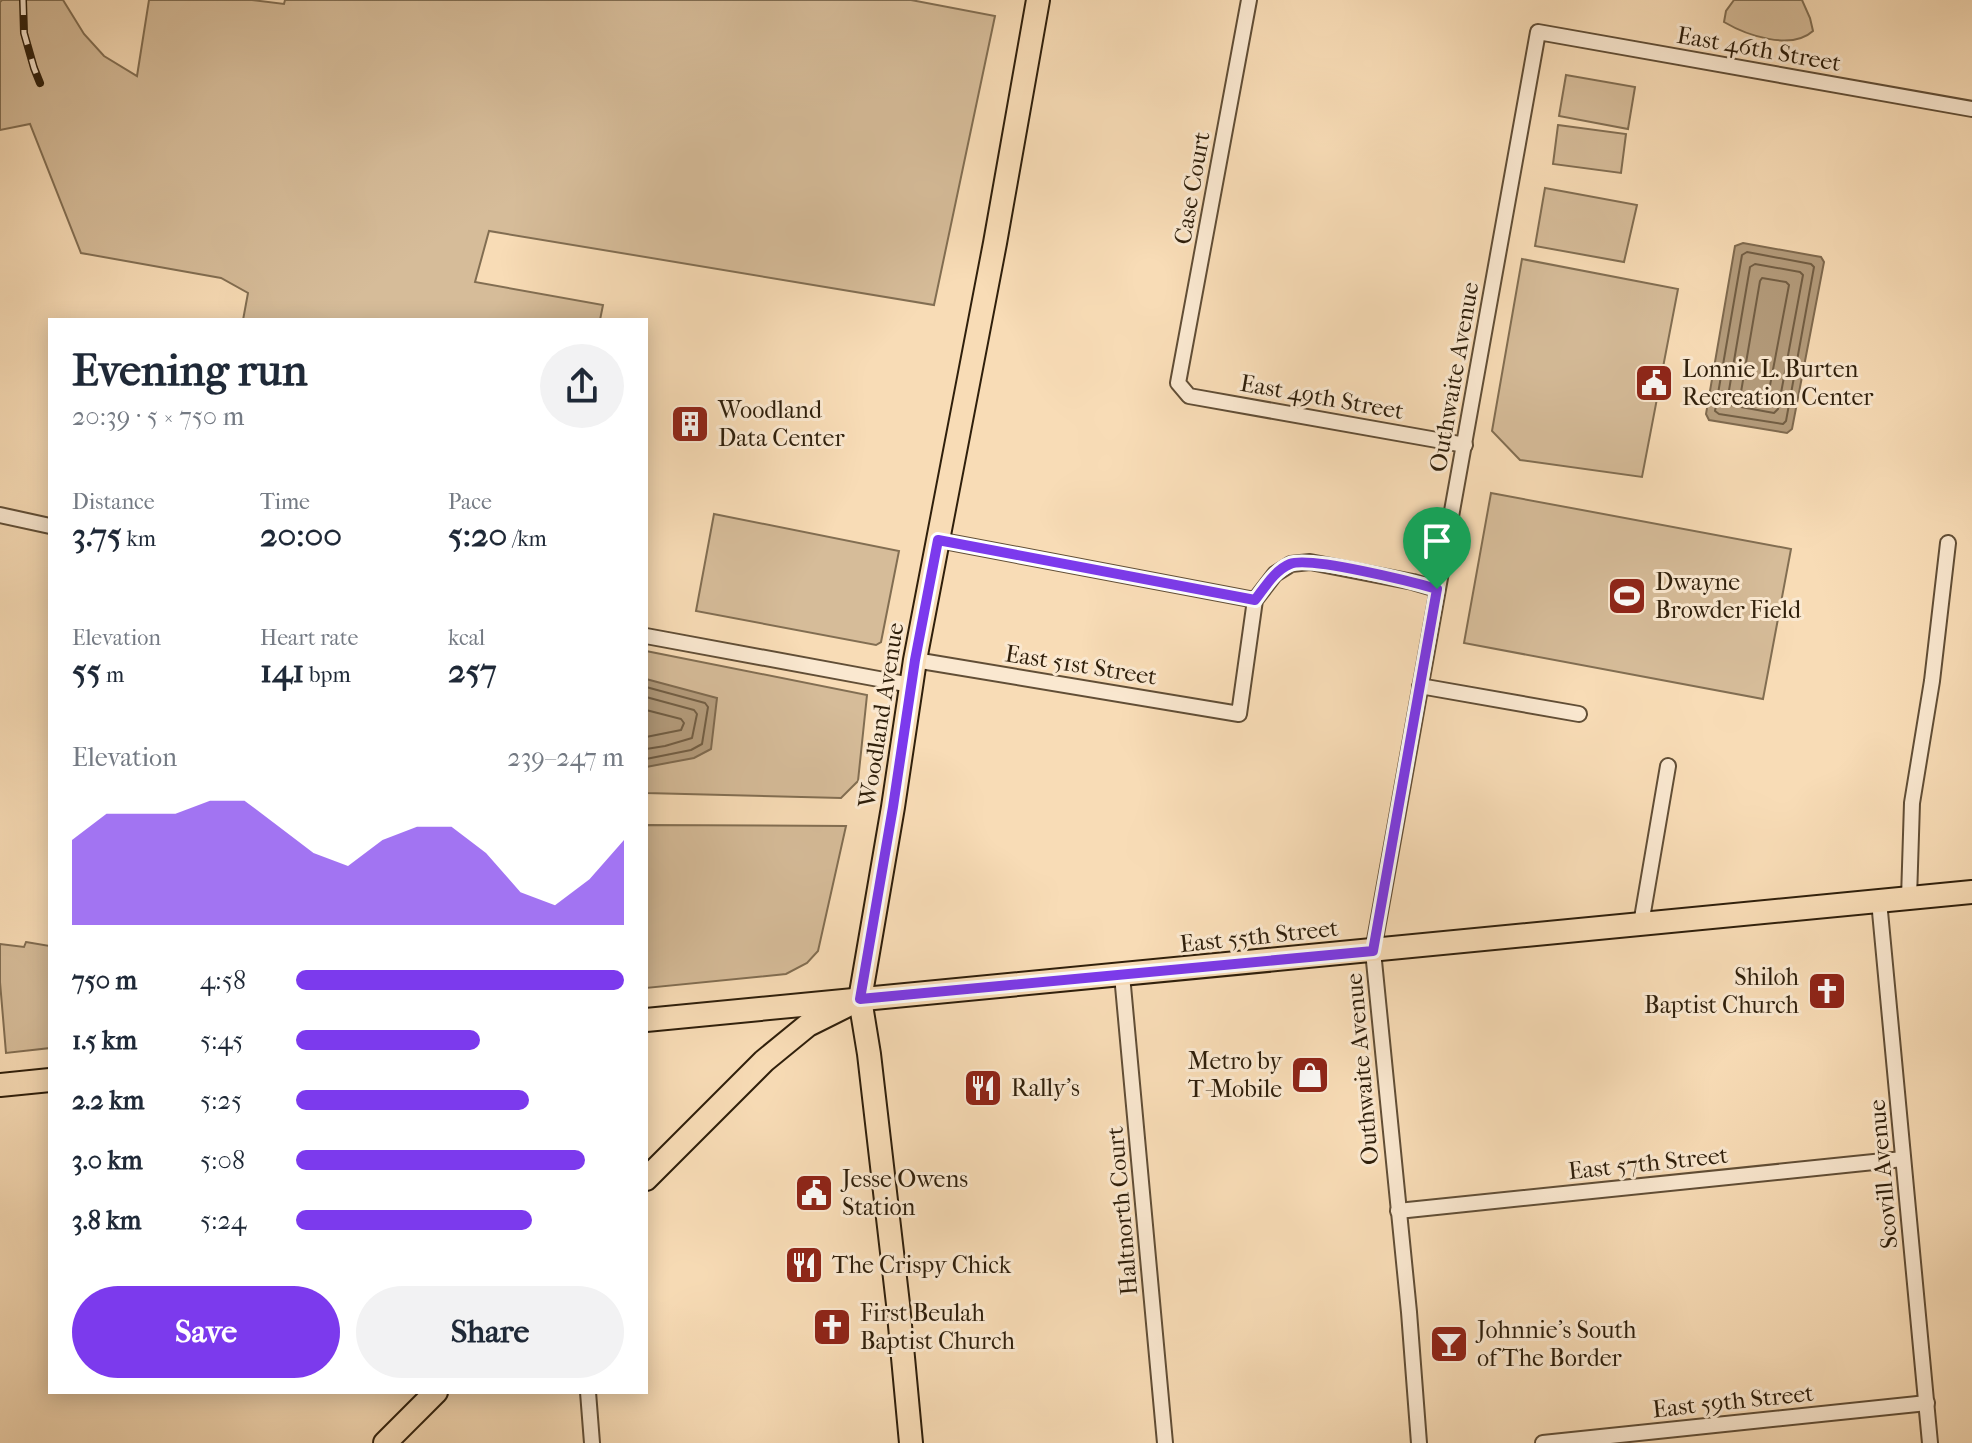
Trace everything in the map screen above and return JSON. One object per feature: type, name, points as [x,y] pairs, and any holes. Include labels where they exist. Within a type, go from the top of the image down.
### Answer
[{"type":"main road","name":"Woodland Avenue","points":[[911,1443],[898,1304],[860,999],[915,660],[1038,0]]},
{"type":"main road","name":"East 55th Street","points":[[648,1020],[1972,892]]},
{"type":"main road","points":[[648,1177],[764,1061],[808,1025],[860,999]]},
{"type":"main road","points":[[0,1085],[48,1080]]},
{"type":"main road","points":[[385,1443],[434,1394]]},
{"type":"street","name":"Case Court","points":[[1178,383],[1249,0]]},
{"type":"street","name":"East 46th Street","points":[[1538,32],[1972,109]]},
{"type":"street","name":"Outhwaite Avenue","points":[[1419,1443],[1373,951],[1538,32]]},
{"type":"street","name":"East 49th Street","points":[[1178,383],[1189,396],[1465,445]]},
{"type":"street","points":[[0,515],[48,526]]},
{"type":"street","points":[[938,540],[1255,600],[1275,574],[1291,564],[1310,562],[1437,589]]},
{"type":"street","points":[[1909,898],[1912,803],[1932,681],[1948,543]]},
{"type":"street","name":"East 51st Street","points":[[915,660],[1239,714],[1255,600]]},
{"type":"street","points":[[648,636],[911,685]]},
{"type":"street","points":[[1420,686],[1579,714]]},
{"type":"street","points":[[1641,924],[1668,766]]},
{"type":"street","name":"Scovill Avenue","points":[[1879,901],[1930,1443]]},
{"type":"street","name":"Haltnorth Court","points":[[1122,975],[1165,1443]]},
{"type":"street","name":"East 57th Street","points":[[1398,1211],[1903,1159]]},
{"type":"street","points":[[588,1394],[592,1443]]},
{"type":"street","name":"East 59th Street","points":[[1543,1443],[1927,1403]]},
{"type":"shaded area","points":[[63,0],[84,34],[104,56],[137,76],[149,0],[252,0],[284,4],[285,0],[911,0],[995,16],[934,305],[489,231],[475,282],[603,305],[600,318],[243,318],[248,293],[221,278],[81,253],[30,124],[0,130],[0,2]]},
{"type":"shaded area","points":[[1734,0],[1802,0],[1813,31],[1793,40],[1768,39],[1744,32],[1724,22],[1726,11]]},
{"type":"shaded area","points":[[1566,75],[1635,87],[1628,129],[1559,116]]},
{"type":"shaded area","points":[[1558,125],[1626,134],[1621,173],[1553,164]]},
{"type":"shaded area","points":[[1545,188],[1637,205],[1624,262],[1535,246]]},
{"type":"shaded area","points":[[1522,259],[1678,289],[1642,477],[1520,460],[1492,431]]},
{"type":"shaded area","name":"Dwayne Browder Field","points":[[1491,493],[1791,549],[1763,699],[1464,643]]},
{"type":"shaded area","points":[[714,514],[899,551],[881,642],[876,645],[696,611]]},
{"type":"shaded area","points":[[648,651],[867,695],[858,781],[841,798],[648,793]]},
{"type":"shaded area","points":[[648,825],[846,826],[818,951],[807,963],[786,974],[648,988]]},
{"type":"shaded area","points":[[26,942],[48,946],[48,1048],[6,1053],[0,944],[24,947]]},
{"type":"water","points":[[1743,243],[1821,257],[1824,262],[1792,429],[1787,433],[1709,420],[1706,414],[1735,246]]},
{"type":"water","points":[[648,680],[717,698],[711,749],[694,758],[648,767]]},
{"type":"railway","points":[[23,0],[24,33],[40,83]]},
{"type":"place","name":"Lonnie L. Burten Recreation Center","points":[[1654,383]]},
{"type":"place","name":"Woodland Data Center","points":[[690,424]]},
{"type":"place","name":"Dwayne Browder Field","points":[[1627,596]]},
{"type":"place","name":"Shiloh Baptist Church","points":[[1827,991]]},
{"type":"place","name":"Metro by T-Mobile","points":[[1310,1075]]},
{"type":"place","name":"Rally's","points":[[983,1088]]},
{"type":"place","name":"Jesse Owens Station","points":[[814,1193]]},
{"type":"place","name":"The Crispy Chick","points":[[804,1265]]},
{"type":"place","name":"First Beulah Baptist Church","points":[[832,1327]]},
{"type":"place","name":"Johnnie's South of The Border","points":[[1449,1344]]},
{"type":"route","points":[[938,540],[1255,600],[1275,574],[1291,564],[1310,562],[1437,589],[1373,951],[860,999],[915,660],[938,540]]}]
